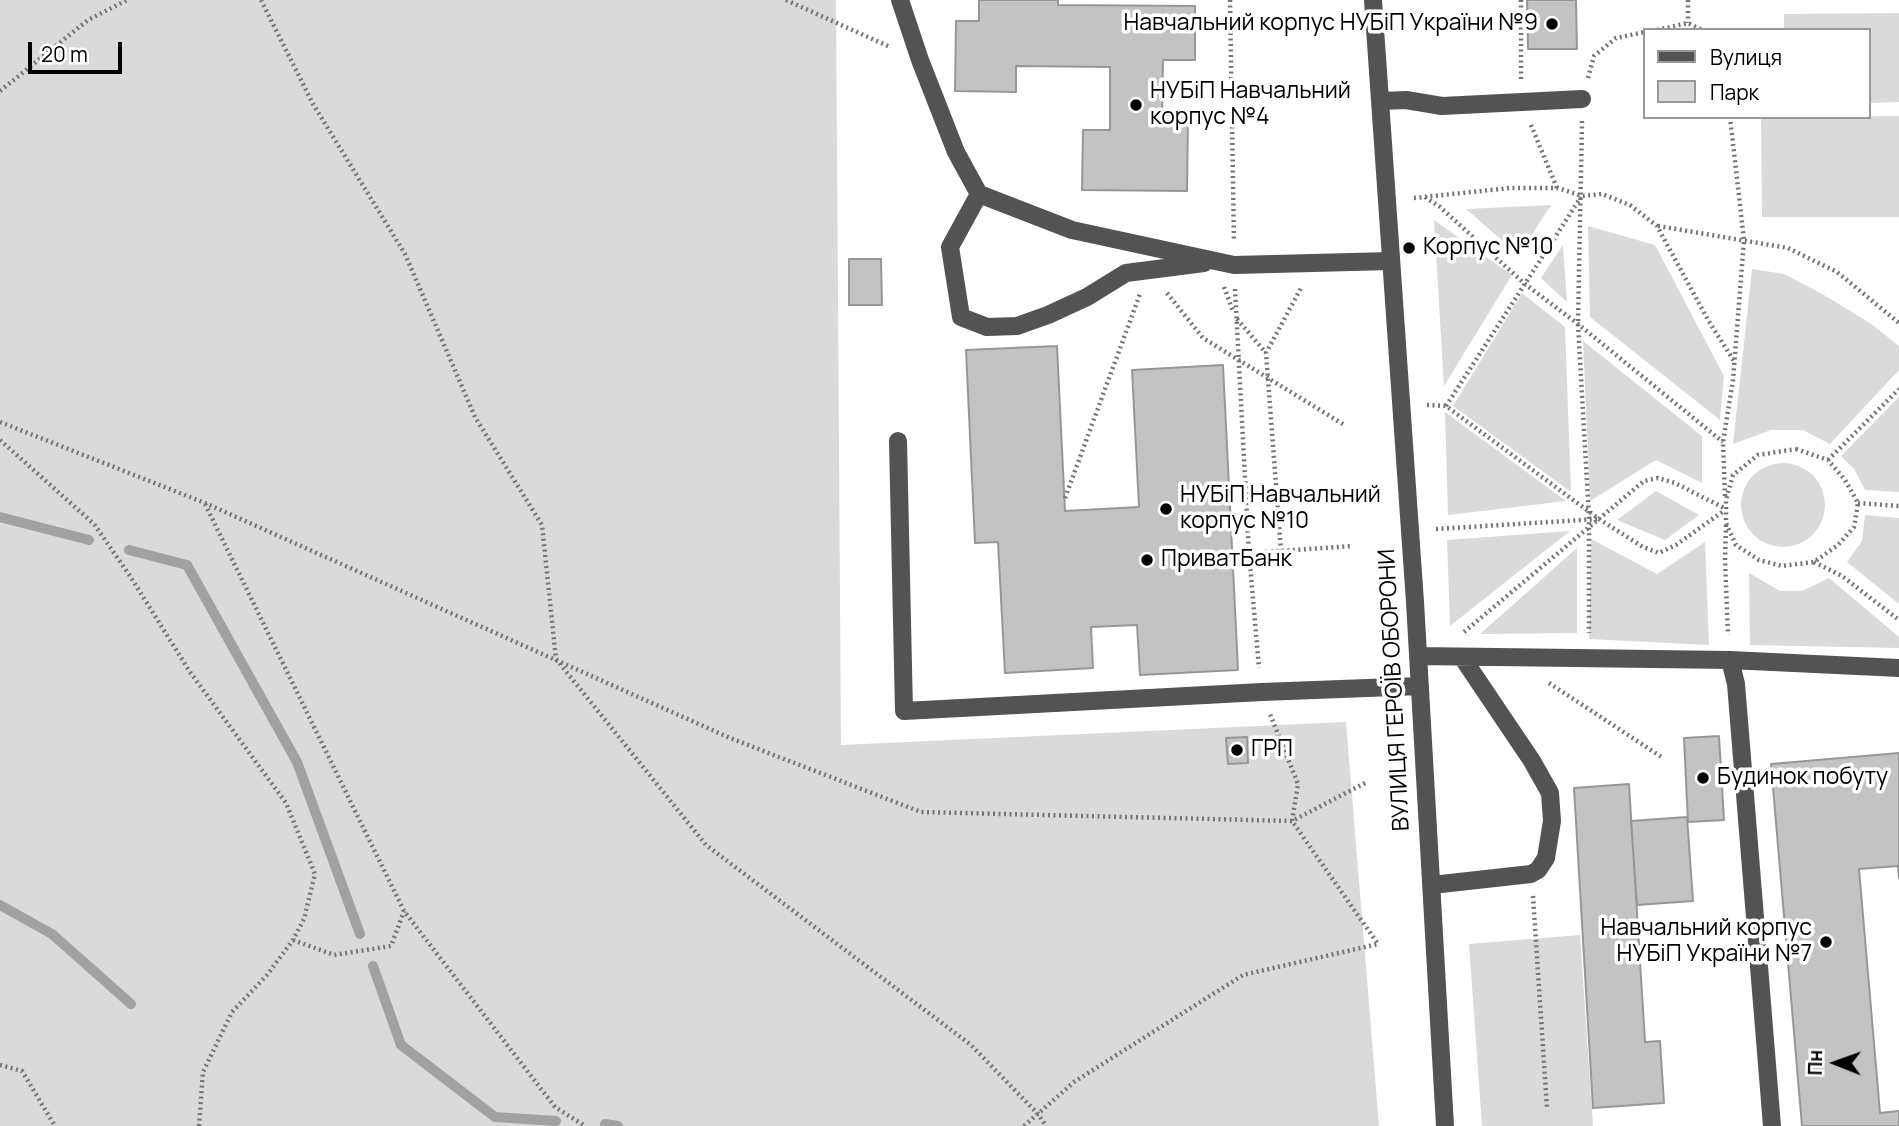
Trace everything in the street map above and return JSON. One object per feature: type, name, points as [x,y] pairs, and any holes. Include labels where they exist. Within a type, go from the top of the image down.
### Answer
[{"type":"street","points":[[900,0],[956,152],[979,194],[1072,230],[1234,265],[1391,261]]},
{"type":"street","name":"ВУЛИЦЯ ГЕРОЇВ ОБОРОНИ","points":[[1373,0],[1420,686],[1445,1126]]},
{"type":"street","points":[[1380,101],[1406,100],[1442,106],[1582,99]]},
{"type":"street","points":[[979,194],[950,247],[961,317],[987,327],[1017,326],[1087,297],[1126,273],[1215,261]]},
{"type":"street","points":[[898,441],[904,711],[1420,686]]},
{"type":"street","points":[[1418,656],[1730,660],[1899,668]]},
{"type":"street","points":[[1432,885],[1531,874],[1538,870],[1546,858],[1552,821],[1550,793],[1532,761],[1462,657]]},
{"type":"street","points":[[1730,660],[1736,684],[1772,1126]]},
{"type":"path","points":[[0,91],[88,20],[127,0]]},
{"type":"path","points":[[261,0],[313,104],[405,254],[475,417],[542,525],[556,659],[706,845],[971,1045],[1038,1114],[1046,1126]]},
{"type":"path","points":[[786,0],[920,60]]},
{"type":"path","points":[[804,0],[804,10]]},
{"type":"path","points":[[1024,1126],[1074,1082],[1243,975],[1378,944],[1292,821],[1297,784],[1262,692],[1249,554],[1235,318],[1230,0]]},
{"type":"path","points":[[1688,0],[1688,23]]},
{"type":"path","points":[[1666,28],[1688,23],[1698,28]]},
{"type":"path","points":[[1730,119],[1744,240],[1734,361],[1723,442],[1730,660]]},
{"type":"path","points":[[1413,198],[1522,188],[1558,188],[1582,197],[1602,194],[1630,205],[1657,226],[1707,320],[1734,361]]},
{"type":"path","points":[[1424,197],[1440,208],[1525,284],[1723,442]]},
{"type":"path","points":[[1446,406],[1582,197]]},
{"type":"path","points":[[1582,197],[1578,324],[1589,519],[1590,659]]},
{"type":"path","points":[[1657,226],[1788,248],[1838,272],[1899,323]]},
{"type":"path","points":[[1215,261],[1235,318],[1266,353]]},
{"type":"path","points":[[1281,551],[1266,353],[1315,262]]},
{"type":"path","points":[[1149,270],[1203,338],[1346,426]]},
{"type":"path","points":[[1065,498],[1149,270]]},
{"type":"path","points":[[1828,460],[1899,389]]},
{"type":"path","points":[[1427,405],[1446,406],[1599,519],[1643,547],[1659,553],[1676,545],[1726,509]]},
{"type":"path","points":[[0,422],[205,503],[730,738],[921,813],[1292,821],[1367,782]]},
{"type":"path","points":[[0,440],[94,524],[191,672],[285,803],[316,874],[304,919],[293,940],[267,975],[232,1013],[203,1072],[199,1126]]},
{"type":"path","points":[[1726,500],[1733,475],[1758,455],[1796,449],[1828,460],[1845,480],[1858,503],[1854,527],[1838,545],[1814,562],[1782,566],[1759,560],[1736,545],[1726,523]]},
{"type":"path","points":[[1443,657],[1460,636],[1644,481],[1658,478],[1726,509]]},
{"type":"path","points":[[205,503],[404,911],[555,1107],[585,1126]]},
{"type":"path","points":[[1858,503],[1899,506]]},
{"type":"path","points":[[1436,529],[1599,519]]},
{"type":"path","points":[[1249,554],[1353,547]]},
{"type":"path","points":[[1814,562],[1842,576],[1899,620]]},
{"type":"path","points":[[1511,657],[1663,758]]},
{"type":"path","points":[[1531,874],[1547,1108]]},
{"type":"path","points":[[293,940],[334,955],[391,946],[404,911]]},
{"type":"path","points":[[0,1065],[22,1071],[55,1126]]},
{"type":"green space","points":[[0,0],[836,0],[841,745],[1346,722],[1379,1126],[0,1126]]},
{"type":"green space","points":[[1899,13],[1899,102],[1871,103],[1871,28],[1784,28],[1784,14]]},
{"type":"green space","points":[[1871,116],[1899,116],[1899,217],[1762,217],[1761,119],[1871,119]]},
{"type":"green space","points":[[1551,205],[1519,255],[1466,209]]},
{"type":"green space","points":[[1434,220],[1512,275],[1444,386]]},
{"type":"green space","points":[[1588,226],[1655,245],[1724,376],[1720,420],[1590,317]]},
{"type":"green space","points":[[1563,245],[1567,302],[1541,278]]},
{"type":"green space","points":[[1752,269],[1784,274],[1870,323],[1899,346],[1899,370],[1830,444],[1803,430],[1771,430],[1733,444]]},
{"type":"green space","points":[[1522,293],[1565,327],[1571,492],[1453,406]]},
{"type":"green space","points":[[1583,341],[1702,436],[1702,483],[1656,460],[1590,501]]},
{"type":"green space","points":[[1899,397],[1899,492],[1865,490],[1854,469],[1841,456]]},
{"type":"green space","points":[[1445,412],[1566,501],[1448,515]]},
{"type":"green space","points":[[1775,463],[1791,463],[1807,470],[1818,481],[1825,497],[1822,521],[1813,535],[1791,547],[1775,547],[1759,540],[1748,529],[1741,513],[1741,497],[1748,481],[1759,470]]},
{"type":"green space","points":[[1656,491],[1699,515],[1665,540],[1617,520]]},
{"type":"green space","points":[[1865,515],[1899,518],[1899,604],[1847,562],[1862,541]]},
{"type":"green space","points":[[1570,531],[1450,626],[1447,540]]},
{"type":"green space","points":[[1591,539],[1657,574],[1705,542],[1709,645],[1589,639]]},
{"type":"green space","points":[[1577,548],[1577,633],[1480,634]]},
{"type":"green space","points":[[1749,573],[1780,591],[1802,591],[1829,578],[1899,637],[1899,648],[1750,645]]},
{"type":"green space","points":[[1580,935],[1593,1126],[1482,1126],[1469,944]]},
{"type":"building","name":"НУБіП Навчальний корпус №4","points":[[979,0],[1058,0],[1058,5],[1195,6],[1195,60],[1163,60],[1162,119],[1188,119],[1187,191],[1082,190],[1083,130],[1110,130],[1110,67],[1016,66],[1016,92],[955,91],[956,21],[979,21]]},
{"type":"building","name":"Навчальний корпус НУБіП України №9","points":[[1527,0],[1576,0],[1577,49],[1528,49]]},
{"type":"building","points":[[849,259],[881,259],[882,305],[849,305]]},
{"type":"building","name":"НУБіП Навчальний корпус №10","points":[[1057,346],[1065,511],[1139,507],[1132,370],[1223,365],[1238,670],[1140,675],[1137,625],[1091,627],[1093,668],[1005,673],[998,542],[975,543],[966,350]]},
{"type":"building","name":"Будинок побуту","points":[[1719,736],[1724,820],[1688,822],[1684,738]]},
{"type":"building","name":"ГРП","points":[[1247,737],[1248,763],[1228,764],[1226,738]]},
{"type":"building","name":"Навчальний корпус НУБіП України №7","points":[[1899,753],[1899,878],[1898,866],[1859,869],[1880,1113],[1899,1111],[1899,1126],[1802,1126],[1771,764]]},
{"type":"building","points":[[1629,784],[1645,1042],[1660,1041],[1664,1103],[1593,1108],[1574,788]]},
{"type":"building","points":[[1687,817],[1693,901],[1637,905],[1631,821]]},
{"type":"waterway","points":[[0,517],[89,540]]},
{"type":"waterway","points":[[129,550],[187,565],[297,762],[360,934]]},
{"type":"waterway","points":[[0,905],[52,934],[131,1004]]},
{"type":"waterway","points":[[373,966],[401,1045],[495,1117],[556,1121]]},
{"type":"waterway","points":[[605,1124],[618,1126]]},
{"type":"place","name":"Навчальний корпус НУБіП України №9","points":[[1552,24]]},
{"type":"place","name":"НУБіП Навчальний корпус №4","points":[[1136,105]]},
{"type":"place","name":"Корпус №10","points":[[1409,248]]},
{"type":"place","name":"НУБіП Навчальний корпус №10","points":[[1166,509]]},
{"type":"place","name":"ПриватБанк","points":[[1147,560]]},
{"type":"place","name":"ГРП","points":[[1237,750]]},
{"type":"place","name":"Будинок побуту","points":[[1703,778]]},
{"type":"place","name":"Навчальний корпус НУБіП України №7","points":[[1826,942]]}]
